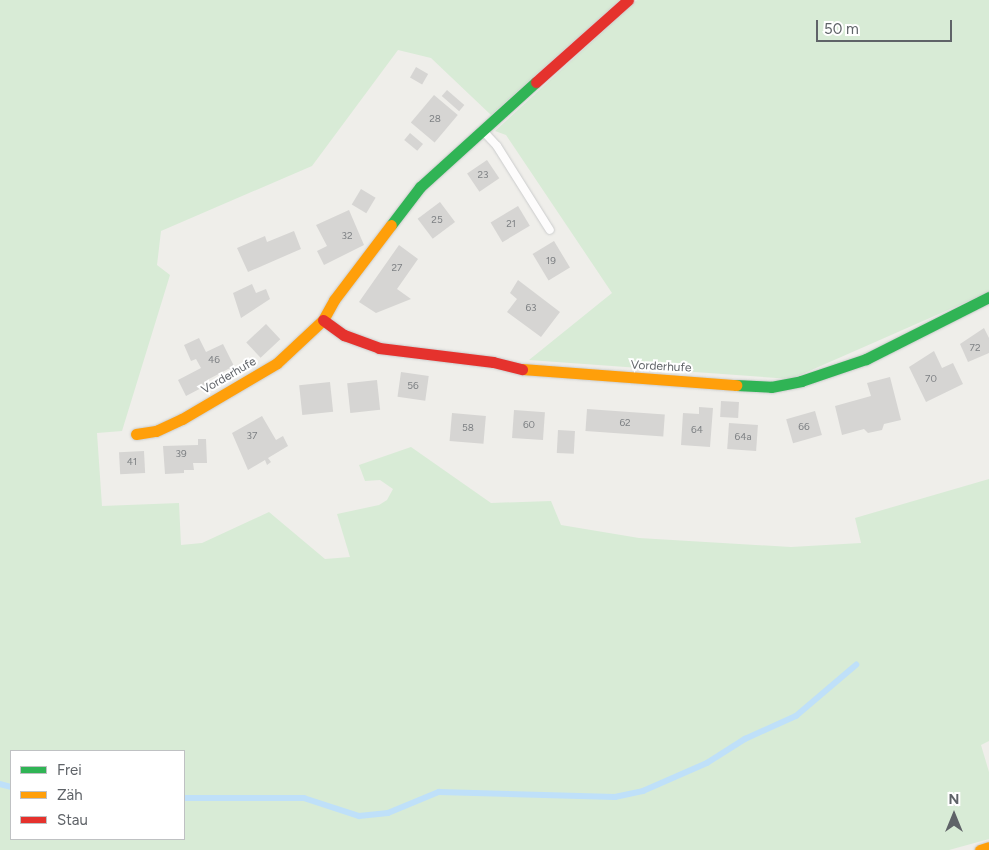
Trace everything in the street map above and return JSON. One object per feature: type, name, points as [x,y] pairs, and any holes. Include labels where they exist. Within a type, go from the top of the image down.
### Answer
[{"type":"street","name":"Vorderhufe","points":[[136,434],[156,431],[237,389],[278,363],[323,320],[334,300],[403,206],[482,130],[628,0]]},
{"type":"street","name":"Vorderhufe","points":[[323,320],[344,336],[379,348],[493,362],[530,371],[771,387],[801,381],[866,358],[989,297]]},
{"type":"street","points":[[980,850],[989,847]]},
{"type":"lane","points":[[482,130],[497,146],[550,230]]},
{"type":"green space","points":[[0,0],[620,0],[491,115],[431,58],[398,50],[312,166],[161,231],[157,265],[170,275],[122,431],[97,433],[102,506],[179,503],[181,545],[202,543],[269,512],[325,559],[350,557],[337,514],[379,505],[387,500],[393,489],[380,480],[365,481],[359,465],[411,447],[491,503],[551,501],[561,525],[639,538],[791,547],[861,543],[855,518],[989,479],[989,741],[981,745],[989,772],[989,839],[949,850],[0,850]]},
{"type":"green space","points":[[637,0],[989,0],[989,292],[791,379],[529,360],[612,293],[506,135],[495,131]]},
{"type":"building","points":[[416,67],[428,74],[422,84],[410,77]]},
{"type":"building","points":[[447,90],[464,105],[459,111],[442,96]]},
{"type":"building","points":[[434,95],[458,115],[435,143],[411,123]]},
{"type":"building","points":[[410,133],[423,144],[417,151],[404,140]]},
{"type":"building","points":[[487,160],[499,178],[479,192],[467,173]]},
{"type":"building","points":[[361,189],[376,198],[366,213],[352,204]]},
{"type":"building","points":[[440,202],[455,222],[433,239],[418,219]]},
{"type":"building","points":[[518,206],[530,226],[502,242],[491,222]]},
{"type":"building","points":[[349,210],[364,245],[324,265],[317,251],[327,246],[316,225]]},
{"type":"building","points":[[294,231],[301,249],[248,272],[237,248],[265,236],[267,242]]},
{"type":"building","points":[[554,241],[570,268],[549,280],[533,254]]},
{"type":"building","points":[[399,245],[418,259],[397,289],[411,299],[376,313],[359,302]]},
{"type":"building","points":[[518,280],[560,312],[541,337],[507,312],[517,299],[510,293]]},
{"type":"building","points":[[252,284],[256,293],[266,289],[270,299],[241,318],[233,293]]},
{"type":"building","points":[[266,324],[280,339],[261,358],[246,342]]},
{"type":"building","points":[[984,328],[989,338],[989,353],[968,362],[960,344]]},
{"type":"building","points":[[199,338],[206,352],[223,344],[234,366],[207,380],[209,384],[186,396],[178,380],[201,368],[196,359],[191,361],[184,345]]},
{"type":"building","points":[[934,351],[942,368],[953,363],[963,384],[926,402],[909,367]]},
{"type":"building","points":[[401,372],[429,376],[425,401],[398,397]]},
{"type":"building","points":[[890,377],[901,420],[884,424],[882,430],[868,433],[864,429],[842,435],[835,406],[871,396],[867,383]]},
{"type":"building","points":[[377,380],[380,410],[350,413],[347,383]]},
{"type":"building","points":[[330,382],[333,412],[302,415],[299,385]]},
{"type":"building","points":[[721,401],[739,402],[738,418],[720,417]]},
{"type":"building","points":[[699,407],[713,408],[710,447],[681,445],[683,413],[699,414]]},
{"type":"building","points":[[587,409],[665,414],[663,436],[585,431]]},
{"type":"building","points":[[514,410],[545,412],[543,440],[512,438]]},
{"type":"building","points":[[815,411],[822,435],[793,443],[786,419]]},
{"type":"building","points":[[452,413],[486,416],[483,444],[450,441]]},
{"type":"building","points":[[262,416],[276,440],[283,436],[288,446],[268,458],[271,462],[267,465],[265,460],[248,470],[232,433]]},
{"type":"building","points":[[729,423],[758,425],[756,451],[727,449]]},
{"type":"building","points":[[558,430],[575,431],[574,454],[557,453]]},
{"type":"building","points":[[198,439],[206,439],[207,463],[193,463],[194,470],[184,470],[184,473],[165,474],[163,446],[198,445]]},
{"type":"building","points":[[144,451],[145,473],[120,474],[119,452]]},
{"type":"waterway","points":[[185,798],[304,798],[359,816],[388,813],[439,792],[615,797],[643,791],[707,763],[745,739],[796,716],[856,665]]},
{"type":"waterway","points":[[0,784],[10,787]]},
{"type":"traffic: fast","points":[[391,225],[420,187],[536,82]]},
{"type":"traffic: fast","points":[[736,385],[771,387],[801,381],[866,359],[989,297]]},
{"type":"traffic: slow","points":[[136,434],[156,431],[182,419],[277,363],[323,320],[334,300],[391,225]]},
{"type":"traffic: slow","points":[[522,369],[736,385]]},
{"type":"traffic: slow","points":[[980,850],[989,847]]},
{"type":"traffic: jam","points":[[536,82],[628,0]]},
{"type":"traffic: jam","points":[[323,320],[344,335],[379,348],[493,362],[522,369]]}]
